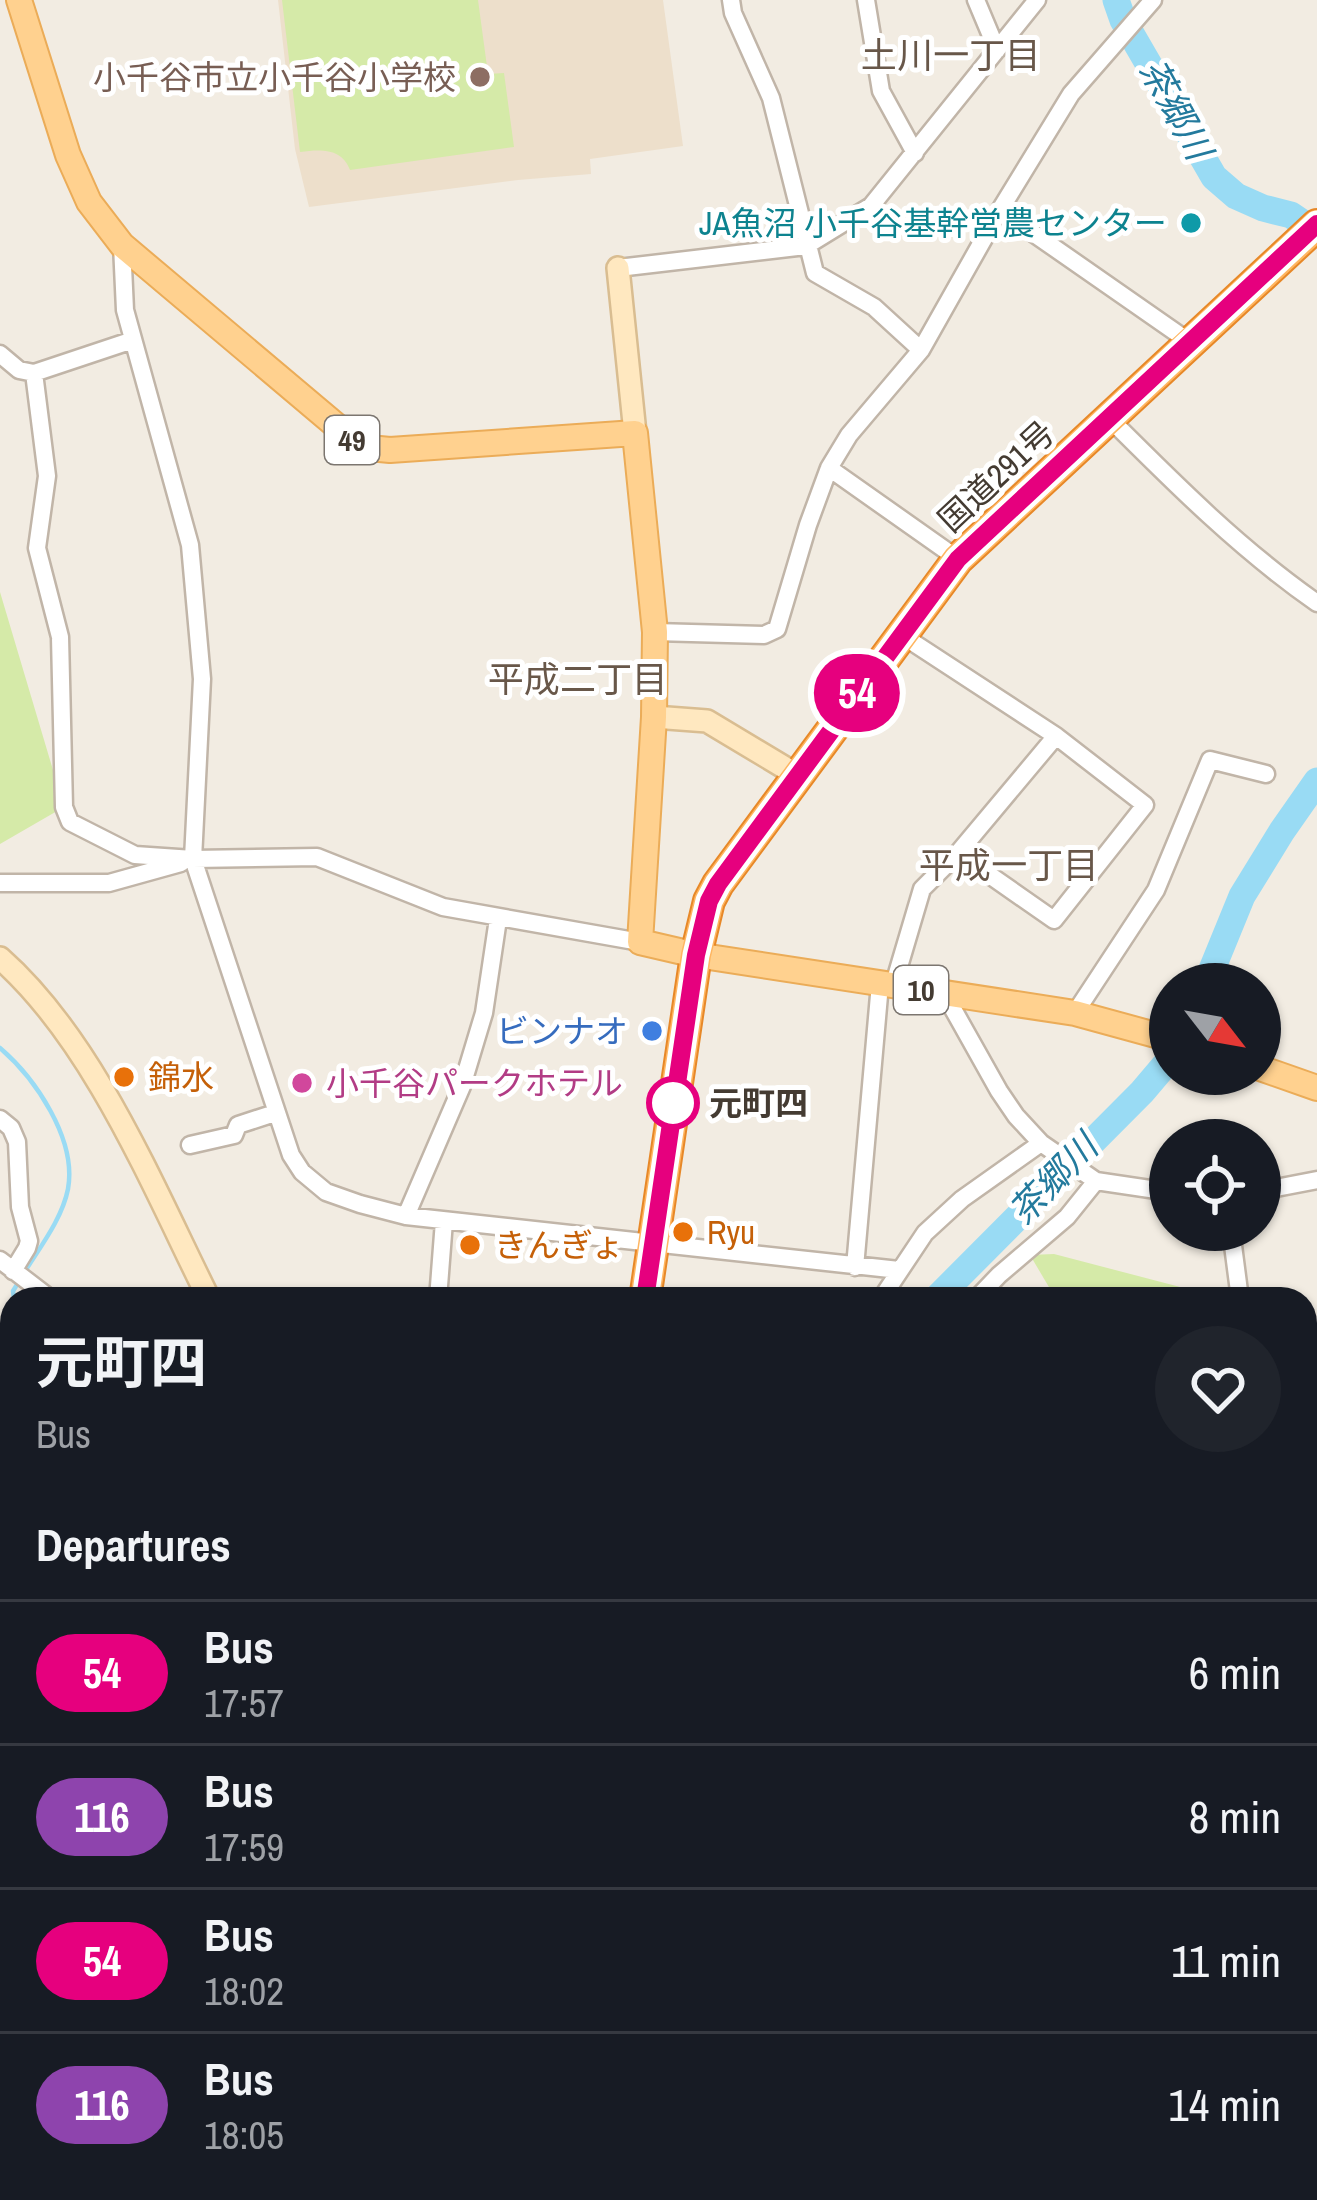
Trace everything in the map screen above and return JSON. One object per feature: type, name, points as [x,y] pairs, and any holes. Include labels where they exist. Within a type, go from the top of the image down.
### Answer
[{"type":"highway","name":"国道291号","points":[[647,1287],[696,955],[718,884],[958,559],[1308,233]]},
{"type":"main road","name":"49","points":[[19,0],[68,155],[89,202],[122,245],[352,440],[390,450],[634,434]]},
{"type":"main road","points":[[634,434],[655,632],[640,942],[696,955]]},
{"type":"main road","name":"10","points":[[696,955],[1075,1012],[1149,1033]]},
{"type":"main road","points":[[1281,1075],[1317,1088]]},
{"type":"street","points":[[730,0],[771,98],[814,273],[874,308],[921,350]]},
{"type":"street","points":[[866,0],[881,91],[915,153]]},
{"type":"street","points":[[976,0],[997,50]]},
{"type":"street","points":[[634,434],[618,268],[806,246],[871,206],[1037,0]]},
{"type":"street","points":[[655,632],[764,635],[777,629],[829,468],[849,435],[921,350],[1071,94],[1148,6]]},
{"type":"street","points":[[1000,210],[1191,343]]},
{"type":"street","points":[[122,245],[125,310],[190,545],[202,680],[193,860],[275,1112],[302,1172],[326,1192],[406,1216],[898,1270]]},
{"type":"street","points":[[0,354],[19,370],[34,373],[133,340]]},
{"type":"street","points":[[34,373],[47,476],[37,548],[60,637],[64,807],[70,822],[135,855],[193,860],[317,857],[443,907],[640,942]]},
{"type":"street","points":[[1110,419],[1202,512],[1317,603]]},
{"type":"street","points":[[829,468],[958,559]]},
{"type":"street","points":[[900,634],[1056,736],[1145,805],[1054,920],[958,853]]},
{"type":"street","points":[[654,717],[707,721],[796,775]]},
{"type":"street","points":[[855,1267],[886,986],[922,889],[1056,736]]},
{"type":"street","points":[[1075,1012],[1156,890],[1210,760],[1267,774]]},
{"type":"street","points":[[0,884],[109,884],[193,860]]},
{"type":"street","points":[[406,1216],[462,1086],[484,1013],[498,919]]},
{"type":"street","points":[[0,958],[68,1034],[120,1122],[203,1287]]},
{"type":"street","points":[[951,993],[953,1009],[999,1091],[1041,1143],[1094,1179],[1149,1188]]},
{"type":"street","points":[[190,1144],[234,1135],[238,1125],[275,1112]]},
{"type":"street","points":[[0,1119],[17,1142],[20,1207],[28,1241],[14,1271]]},
{"type":"street","points":[[888,1287],[926,1233],[962,1198],[1041,1143]]},
{"type":"street","points":[[988,1287],[1067,1216],[1094,1179]]},
{"type":"street","points":[[1281,1187],[1317,1180]]},
{"type":"street","points":[[439,1287],[444,1220]]},
{"type":"street","points":[[1234,1251],[1239,1287]]},
{"type":"shaded area","name":"小千谷市立小千谷小学校","points":[[278,0],[663,0],[683,146],[590,159],[591,174],[309,207],[295,149]]},
{"type":"green space","points":[[282,0],[478,0],[488,74],[504,73],[514,147],[350,170],[336,154],[300,152]]},
{"type":"green space","points":[[0,592],[64,807],[0,844]]},
{"type":"green space","points":[[1054,1254],[1180,1287],[1049,1287],[1030,1255]]},
{"type":"waterway","name":"茶郷川","points":[[1116,0],[1214,177],[1236,196],[1291,215],[1317,233]]},
{"type":"waterway","name":"茶郷川","points":[[1215,963],[1242,896],[1317,781]]},
{"type":"waterway","points":[[0,1048],[27,1076],[50,1111],[60,1130],[69,1170],[61,1211],[24,1273]]},
{"type":"waterway","name":"茶郷川","points":[[948,1287],[1149,1084]]},
{"type":"waterway","points":[[16,1287],[18,1283]]},
{"type":"bus line","name":"54","points":[[647,1287],[696,955],[718,884],[958,559],[1317,224]]},
{"type":"place","name":"小千谷市立小千谷小学校","points":[[480,77]]},
{"type":"place","name":"JA魚沼 小千谷基幹営農センター","points":[[1191,223]]},
{"type":"place","name":"ビンナオ","points":[[652,1031]]},
{"type":"place","name":"錦水","points":[[124,1077]]},
{"type":"place","name":"小千谷パークホテル","points":[[302,1083]]},
{"type":"place","name":"元町四","points":[[673,1103]]},
{"type":"place","name":"Ryu","points":[[683,1232]]},
{"type":"place","name":"きんぎょ","points":[[470,1245]]},
{"type":"district","name":"土川一丁目","points":[[951,55]]},
{"type":"district","name":"平成二丁目","points":[[578,679]]},
{"type":"district","name":"平成一丁目","points":[[1009,865]]}]
